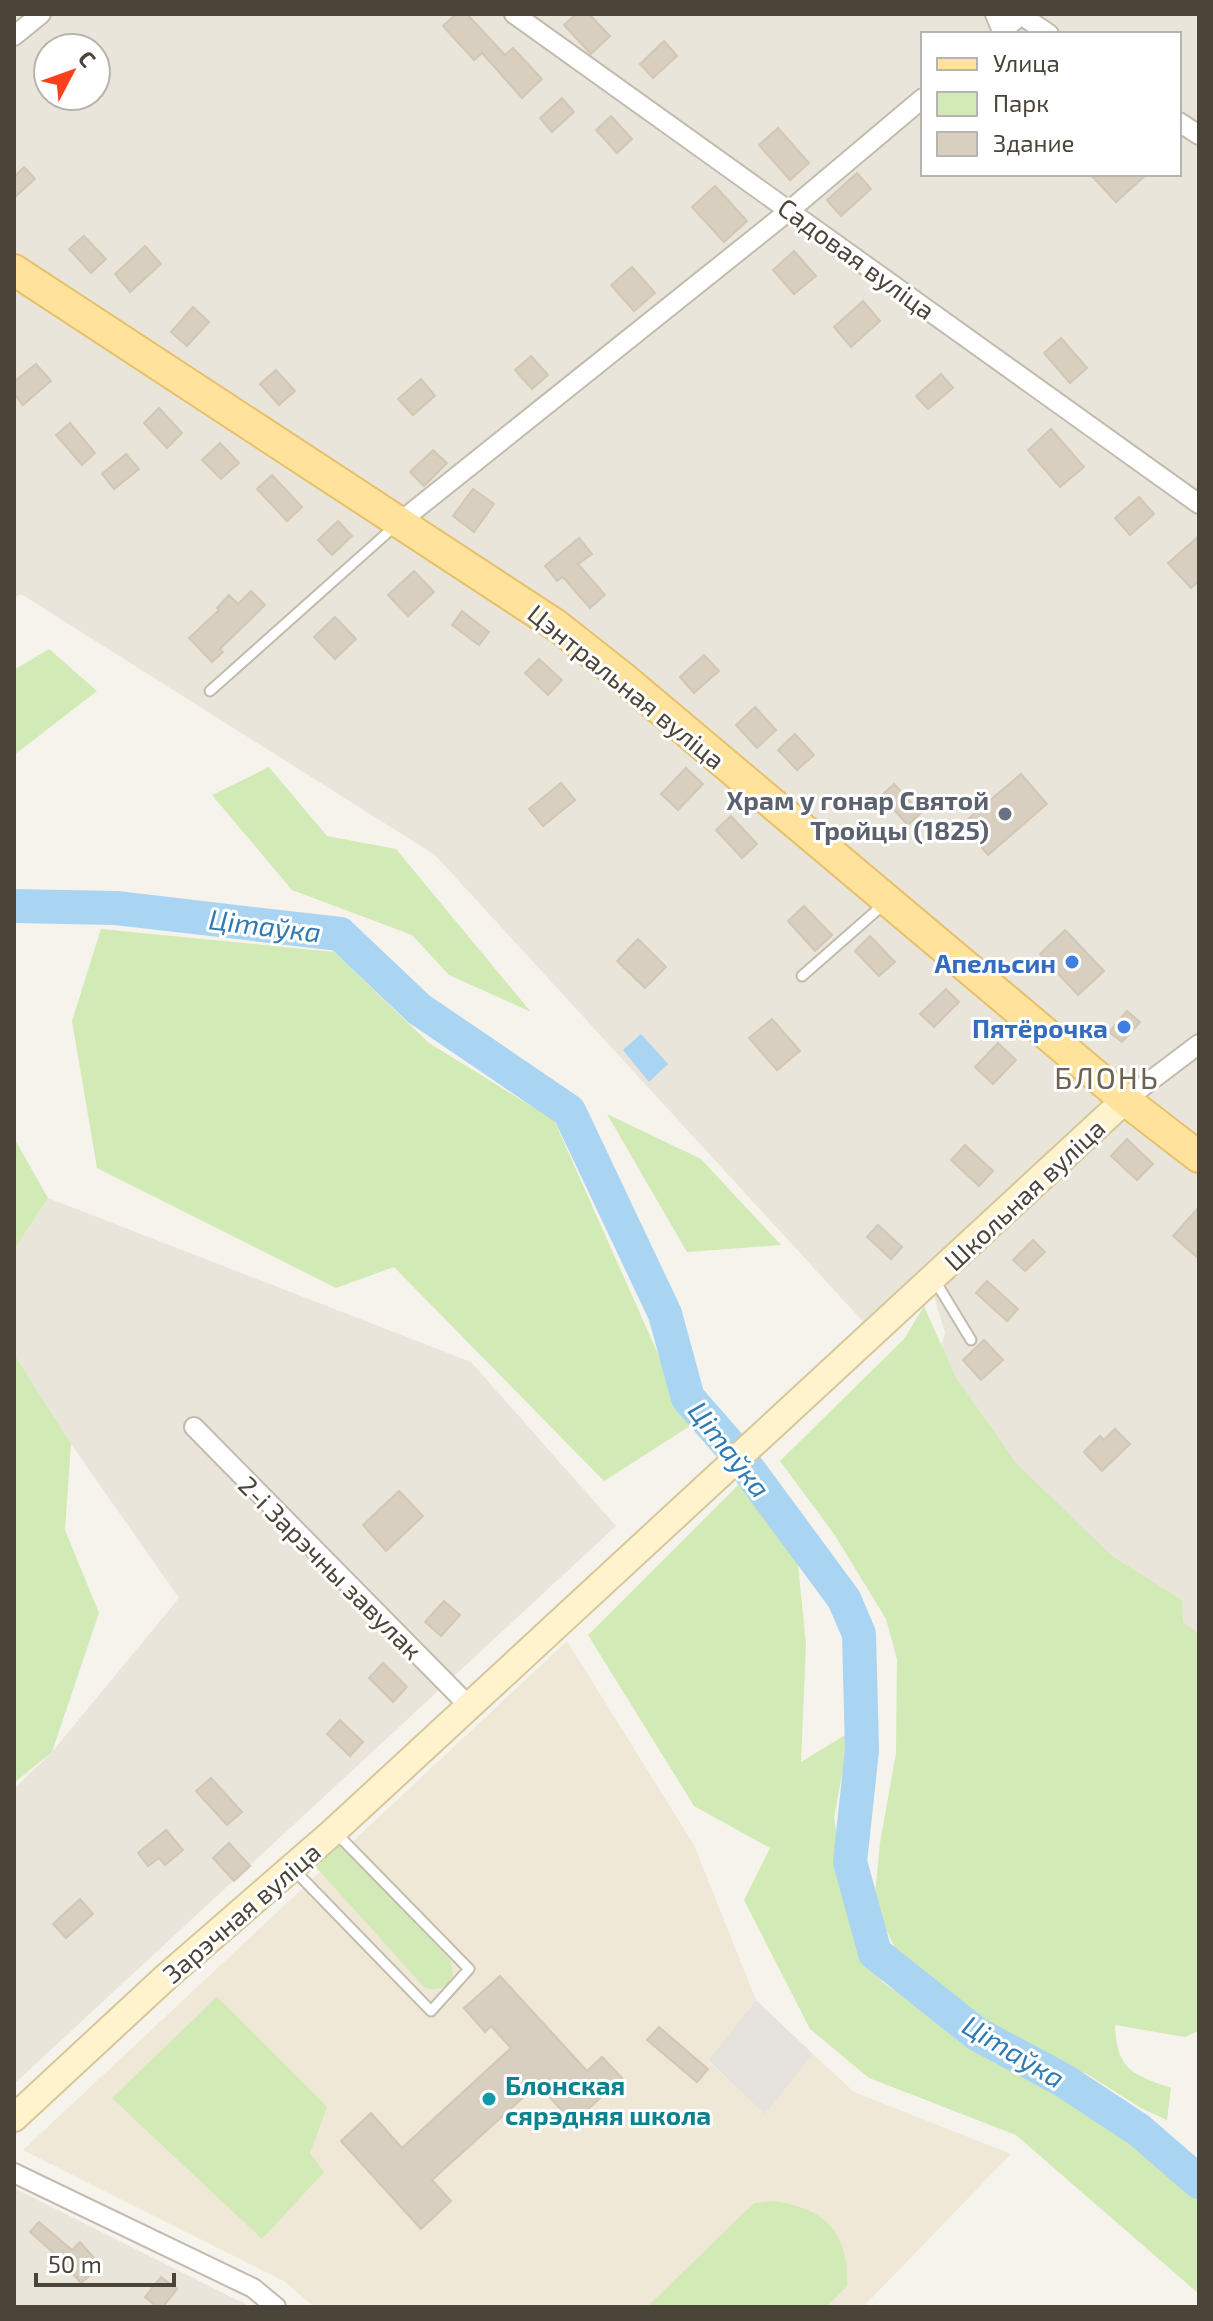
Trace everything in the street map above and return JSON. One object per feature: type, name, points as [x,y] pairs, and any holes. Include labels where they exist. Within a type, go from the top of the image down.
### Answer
[{"type":"main road","name":"Цэнтральная вуліца","points":[[14,270],[556,625],[1125,1100],[1199,1157]]},
{"type":"main road","name":"Школьная вуліца","points":[[665,1525],[1125,1100]]},
{"type":"main road","name":"Зарэчная вуліца","points":[[14,2118],[92,2044],[334,1831],[665,1525]]},
{"type":"street","points":[[14,36],[41,14]]},
{"type":"street","name":"Садовая вуліца","points":[[514,14],[1199,504]]},
{"type":"street","points":[[998,26],[1022,15],[1046,32]]},
{"type":"street","points":[[401,521],[790,210],[921,100]]},
{"type":"street","points":[[1181,123],[1199,135]]},
{"type":"street","name":"Школьная вуліца","points":[[1125,1100],[1199,1044]]},
{"type":"street","name":"2-і Зарэчны завулак","points":[[194,1427],[469,1706]]},
{"type":"street","points":[[14,2173],[253,2288],[276,2307]]},
{"type":"lane","points":[[210,691],[401,521]]},
{"type":"lane","points":[[802,976],[886,902]]},
{"type":"lane","points":[[930,1282],[971,1340]]},
{"type":"lane","points":[[292,1868],[431,2011],[469,1969],[334,1831]]},
{"type":"shaded area","points":[[14,14],[1199,14],[1199,1695],[932,1375],[945,1333],[932,1289],[878,1338],[435,855],[21,594],[14,598]]},
{"type":"shaded area","points":[[48,1198],[471,1362],[616,1526],[14,2084],[14,1789],[52,1752],[179,1598],[71,1444],[14,1354],[14,1250]]},
{"type":"shaded area","points":[[567,1641],[694,1845],[756,2000],[708,2061],[765,2114],[813,2054],[854,2092],[1011,2154],[863,2307],[314,2307],[284,2281],[23,2150]]},
{"type":"shaded area","points":[[756,2000],[813,2054],[765,2115],[708,2060]]},
{"type":"shaded area","points":[[14,2188],[251,2307],[14,2307]]},
{"type":"green space","points":[[49,649],[97,691],[14,755],[14,670]]},
{"type":"green space","points":[[269,767],[327,836],[396,849],[531,1012],[449,975],[412,935],[292,890],[212,795]]},
{"type":"green space","points":[[101,929],[334,952],[429,1043],[554,1120],[690,1426],[604,1481],[394,1267],[336,1288],[97,1168],[72,1021]]},
{"type":"green space","points":[[607,1114],[701,1159],[781,1245],[687,1252]]},
{"type":"green space","points":[[14,1138],[48,1198],[14,1250]]},
{"type":"green space","points":[[924,1306],[955,1376],[1016,1463],[1112,1556],[1182,1600],[1183,1622],[1199,1634],[1199,2031],[1185,2037],[1115,2025],[1119,2052],[1129,2068],[1146,2079],[1171,2088],[1167,2120],[1141,2108],[1087,2074],[1021,2047],[940,1995],[896,1950],[874,1905],[880,1843],[896,1753],[897,1659],[886,1619],[834,1534],[780,1461],[904,1339]]},
{"type":"green space","points":[[14,1354],[71,1444],[65,1530],[99,1613],[52,1752],[14,1783]]},
{"type":"green space","points":[[741,1482],[797,1555],[806,1644],[801,1762],[850,1732],[834,1818],[852,1912],[882,1982],[975,2044],[1118,2131],[1199,2200],[1199,2294],[1016,2135],[869,2078],[810,2029],[744,1900],[770,1848],[694,1806],[588,1635]]},
{"type":"green space","points":[[341,1844],[451,1961],[453,1975],[444,1986],[437,1989],[424,1987],[316,1867]]},
{"type":"green space","points":[[217,1997],[327,2107],[310,2153],[324,2172],[262,2239],[112,2098]]},
{"type":"green space","points":[[773,2201],[791,2204],[820,2217],[838,2237],[847,2267],[847,2286],[826,2307],[647,2307],[754,2203]]},
{"type":"water","points":[[641,1034],[668,1064],[649,1082],[623,1050]]},
{"type":"building","points":[[456,14],[467,14],[505,55],[513,48],[542,79],[522,98],[482,53],[474,60],[443,26]]},
{"type":"building","points":[[576,14],[589,14],[610,36],[591,54],[564,25]]},
{"type":"building","points":[[664,41],[677,56],[653,78],[640,64]]},
{"type":"building","points":[[562,98],[574,112],[552,132],[540,118]]},
{"type":"building","points":[[611,116],[632,139],[617,153],[596,130]]},
{"type":"building","points":[[778,128],[809,163],[790,180],[759,145]]},
{"type":"building","points":[[24,167],[35,179],[14,198],[14,177]]},
{"type":"building","points":[[857,173],[871,189],[841,216],[827,200]]},
{"type":"building","points":[[1092,176],[1145,176],[1116,202]]},
{"type":"building","points":[[715,186],[747,221],[724,242],[692,207]]},
{"type":"building","points":[[84,236],[106,259],[91,273],[69,249]]},
{"type":"building","points":[[145,246],[161,264],[130,292],[115,274]]},
{"type":"building","points":[[794,251],[816,276],[794,294],[773,270]]},
{"type":"building","points":[[632,267],[655,293],[634,311],[611,285]]},
{"type":"building","points":[[863,301],[880,321],[851,347],[834,327]]},
{"type":"building","points":[[193,307],[209,322],[187,346],[171,332]]},
{"type":"building","points":[[1061,338],[1087,368],[1070,383],[1044,353]]},
{"type":"building","points":[[531,356],[548,375],[532,389],[515,370]]},
{"type":"building","points":[[36,364],[51,381],[23,405],[14,394],[14,382]]},
{"type":"building","points":[[276,370],[295,391],[279,405],[260,384]]},
{"type":"building","points":[[941,374],[953,388],[928,409],[916,396]]},
{"type":"building","points":[[421,379],[435,396],[413,415],[398,399]]},
{"type":"building","points":[[159,408],[182,433],[167,448],[144,423]]},
{"type":"building","points":[[70,423],[95,453],[82,465],[56,435]]},
{"type":"building","points":[[1051,429],[1084,467],[1060,487],[1028,450]]},
{"type":"building","points":[[220,443],[239,463],[221,479],[202,460]]},
{"type":"building","points":[[433,450],[447,463],[424,486],[410,472]]},
{"type":"building","points":[[126,454],[139,469],[114,489],[102,474]]},
{"type":"building","points":[[272,475],[302,507],[287,521],[257,489]]},
{"type":"building","points":[[473,489],[494,504],[474,532],[453,516]]},
{"type":"building","points":[[1139,497],[1154,514],[1130,535],[1115,518]]},
{"type":"building","points":[[338,521],[352,536],[332,555],[318,540]]},
{"type":"building","points":[[1199,536],[1199,581],[1191,588],[1168,563]]},
{"type":"building","points":[[579,538],[592,554],[578,564],[605,595],[590,608],[563,577],[557,581],[545,566]]},
{"type":"building","points":[[414,571],[434,592],[408,616],[388,595]]},
{"type":"building","points":[[251,591],[265,605],[220,649],[223,652],[212,662],[189,638],[219,610],[217,608],[229,595],[238,604]]},
{"type":"building","points":[[462,611],[489,632],[479,645],[452,625]]},
{"type":"building","points":[[335,617],[356,639],[335,659],[314,637]]},
{"type":"building","points":[[704,655],[719,671],[694,693],[680,677]]},
{"type":"building","points":[[539,659],[562,680],[548,695],[525,673]]},
{"type":"building","points":[[755,707],[776,730],[757,748],[736,725]]},
{"type":"building","points":[[795,734],[814,755],[797,770],[778,750]]},
{"type":"building","points":[[686,768],[703,784],[678,810],[661,794]]},
{"type":"building","name":"Храм у гонар Святой Тройцы (1825)","points":[[1021,774],[1047,804],[988,855],[962,824]]},
{"type":"building","points":[[561,783],[575,800],[543,826],[529,809]]},
{"type":"building","points":[[894,784],[921,813],[908,825],[881,796]]},
{"type":"building","points":[[731,816],[757,844],[742,858],[716,830]]},
{"type":"building","points":[[804,906],[832,935],[815,951],[788,921]]},
{"type":"building","name":"Апельсин","points":[[1065,930],[1104,971],[1078,995],[1040,954]]},
{"type":"building","points":[[870,936],[895,962],[879,976],[855,951]]},
{"type":"building","points":[[638,939],[666,967],[645,988],[617,961]]},
{"type":"building","points":[[946,989],[959,1002],[934,1027],[920,1014]]},
{"type":"building","name":"Пятёрочка","points":[[1127,1011],[1140,1022],[1122,1042],[1109,1032]]},
{"type":"building","points":[[772,1019],[800,1051],[777,1070],[749,1038]]},
{"type":"building","points":[[998,1043],[1016,1060],[993,1084],[975,1067]]},
{"type":"building","points":[[1127,1139],[1153,1164],[1137,1180],[1111,1156]]},
{"type":"building","points":[[965,1145],[993,1171],[979,1186],[951,1160]]},
{"type":"building","points":[[1199,1207],[1199,1259],[1173,1236]]},
{"type":"building","points":[[878,1225],[902,1247],[891,1259],[867,1237]]},
{"type":"building","points":[[1033,1240],[1045,1252],[1025,1271],[1013,1260]]},
{"type":"building","points":[[987,1281],[1018,1309],[1007,1321],[976,1293]]},
{"type":"building","points":[[984,1340],[1003,1360],[981,1380],[963,1360]]},
{"type":"building","points":[[1115,1429],[1130,1444],[1102,1471],[1084,1452],[1100,1436],[1104,1440]]},
{"type":"building","points":[[399,1491],[423,1516],[386,1551],[363,1525]]},
{"type":"building","points":[[444,1601],[460,1615],[441,1636],[425,1622]]},
{"type":"building","points":[[383,1663],[407,1687],[393,1702],[369,1678]]},
{"type":"building","points":[[340,1720],[363,1742],[350,1756],[327,1734]]},
{"type":"building","points":[[211,1778],[242,1812],[227,1825],[196,1791]]},
{"type":"building","points":[[166,1830],[183,1850],[165,1865],[159,1858],[148,1866],[138,1853]]},
{"type":"building","points":[[229,1843],[250,1866],[234,1881],[213,1858]]},
{"type":"building","points":[[80,1899],[93,1914],[66,1938],[53,1924]]},
{"type":"building","name":"Блонская сярэдняя школа","points":[[500,1976],[587,2071],[602,2057],[622,2078],[573,2123],[538,2084],[432,2180],[451,2201],[421,2229],[341,2141],[371,2113],[402,2148],[511,2048],[491,2026],[485,2032],[464,2008]]},
{"type":"building","points":[[659,2027],[708,2069],[697,2082],[647,2040]]},
{"type":"building","points":[[39,2222],[72,2250],[80,2242],[101,2266],[81,2283],[30,2232]]},
{"type":"building","points":[[161,2277],[177,2289],[163,2307],[157,2307],[145,2297]]},
{"type":"waterway","name":"Цітаўка","points":[[14,906],[116,908],[340,934],[419,1009],[569,1111],[665,1314],[688,1398],[737,1454],[844,1599],[859,1634],[862,1750],[850,1862],[875,1953],[977,2034],[1063,2080],[1139,2130],[1199,2182]]},
{"type":"place","name":"Храм у гонар Святой Тройцы (1825)","points":[[1005,814]]},
{"type":"place","name":"Апельсин","points":[[1072,962]]},
{"type":"place","name":"Пятёрочка","points":[[1124,1027]]},
{"type":"place","name":"Блонская сярэдняя школа","points":[[489,2099]]},
{"type":"district","name":"БЛОНЬ","points":[[1107,1077]]}]
